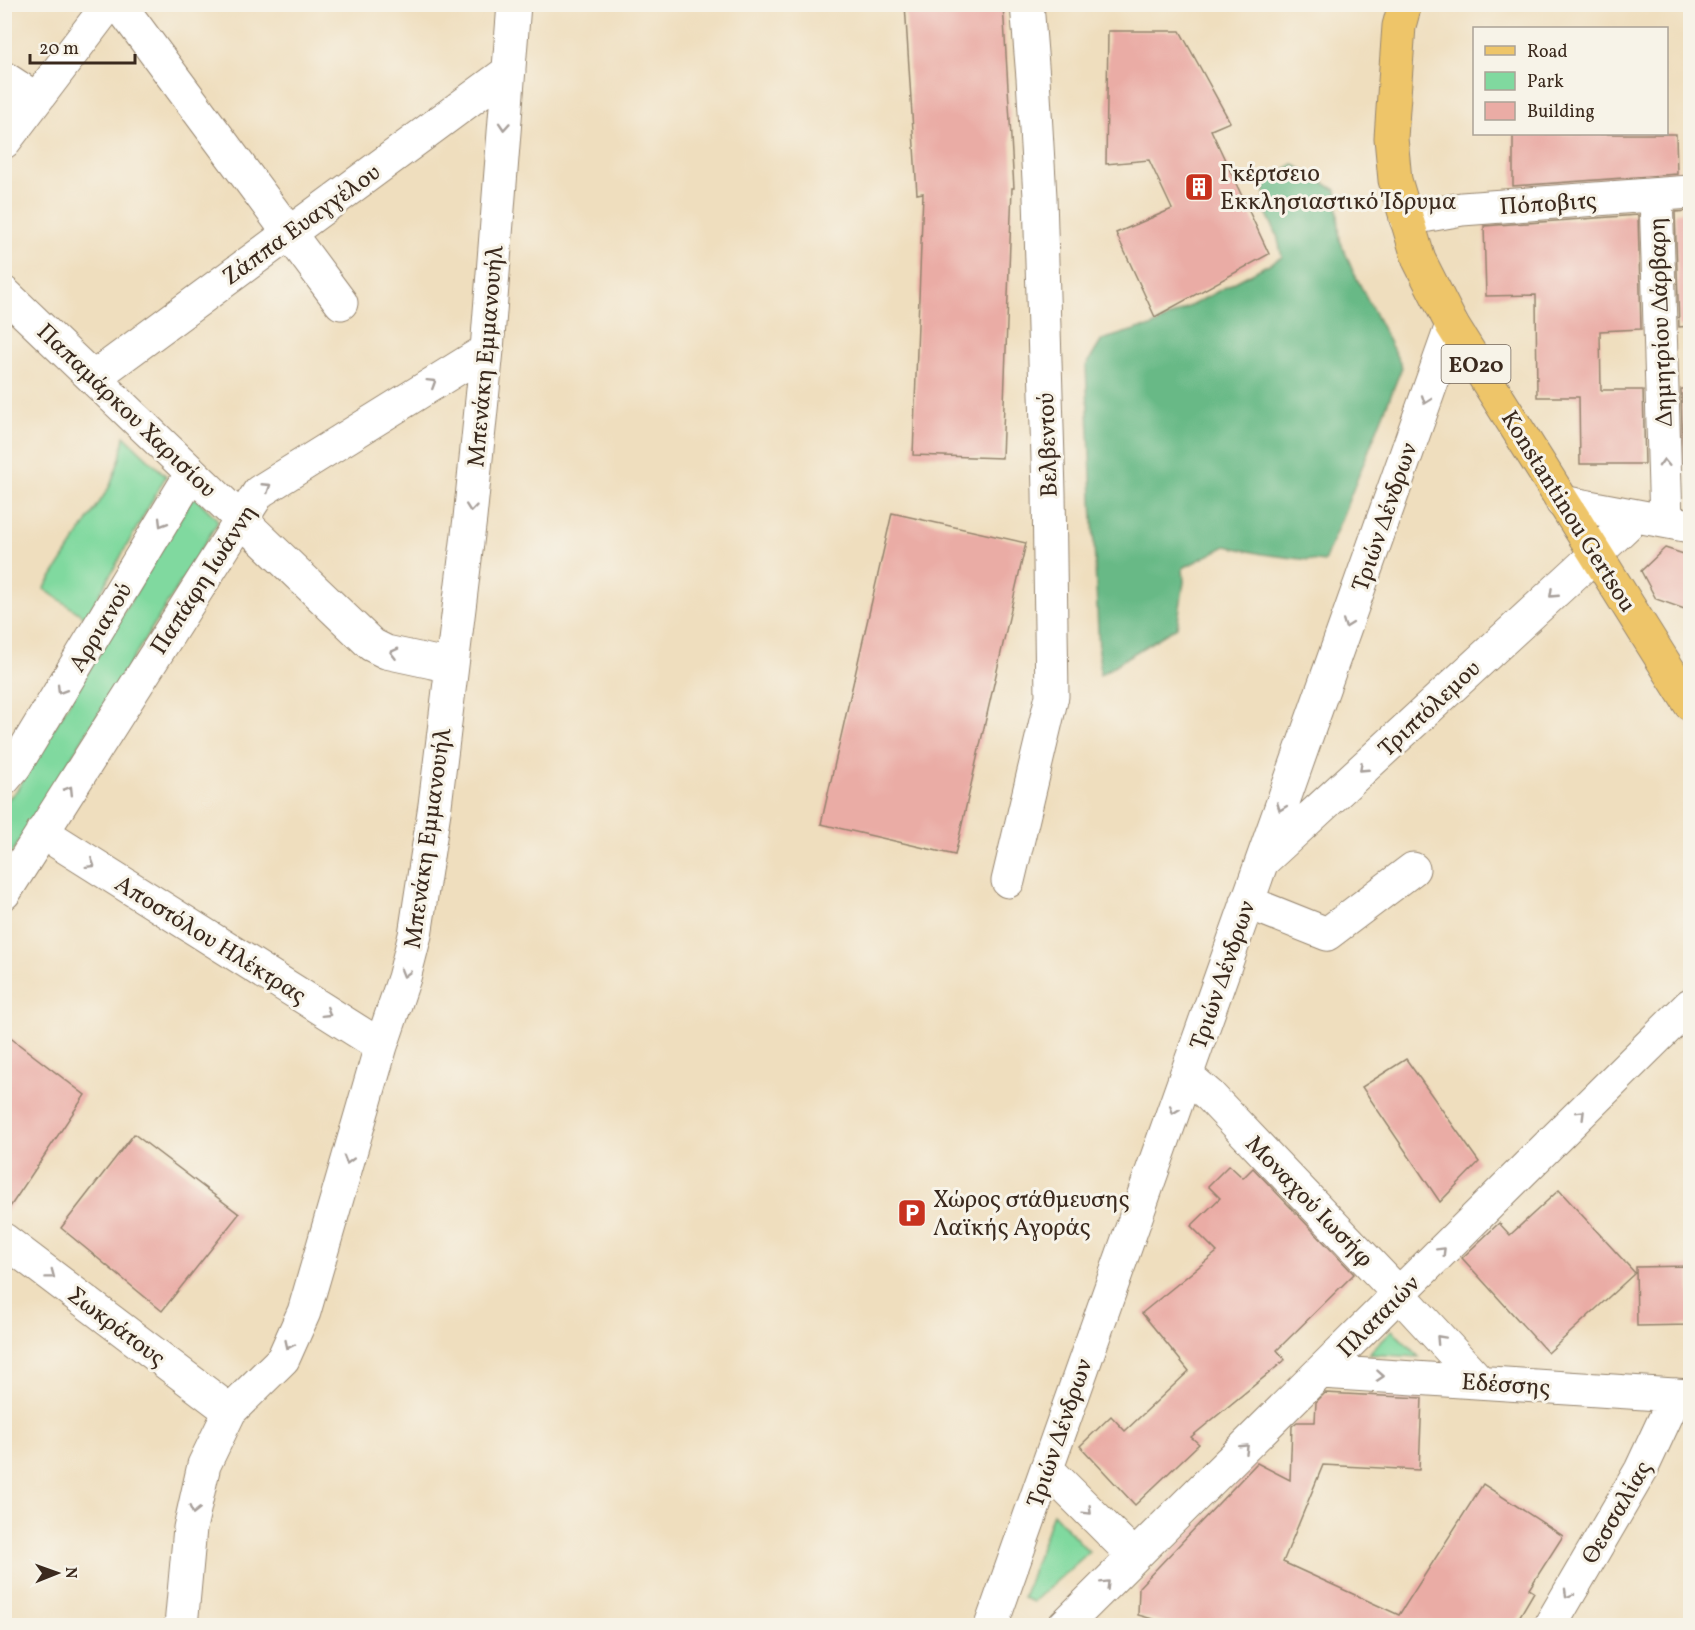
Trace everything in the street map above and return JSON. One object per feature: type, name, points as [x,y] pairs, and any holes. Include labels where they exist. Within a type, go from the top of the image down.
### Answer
[{"type":"main road","name":"ΕΟ20","points":[[1405,4],[1399,26],[1391,138],[1395,180],[1406,219]]},
{"type":"main road","name":"Konstantinou Gertsou","points":[[1406,219],[1419,260],[1452,325],[1690,704]]},
{"type":"street","points":[[4,142],[109,4]]},
{"type":"street","points":[[119,4],[341,303]]},
{"type":"street","name":"Μπενάκη Εμμανουήλ","points":[[181,1626],[190,1528],[204,1465],[230,1411],[283,1359],[304,1312],[415,935],[435,805],[470,518],[487,350],[514,4]]},
{"type":"street","name":"Βελβεντού","points":[[1008,880],[1052,696],[1049,492],[1040,197],[1027,4]]},
{"type":"street","name":"Ζάππα Ευαγγέλου","points":[[93,378],[508,71]]},
{"type":"street","points":[[4,78],[36,99]]},
{"type":"street","name":"Πόποβιτς","points":[[1406,219],[1462,209],[1690,192]]},
{"type":"street","name":"Δημητρίου Δάρβαρη","points":[[1656,195],[1664,521]]},
{"type":"street","name":"Παπαμάρκου Χαρισίου","points":[[4,293],[372,645],[386,652],[451,666]]},
{"type":"street","name":"Τριών Δένδρων","points":[[991,1626],[1452,325]]},
{"type":"street","name":"Παπάφη Ιωάννη","points":[[4,893],[259,492],[487,350]]},
{"type":"street","name":"Αρριανού","points":[[4,779],[15,766],[192,473]]},
{"type":"street","points":[[1563,502],[1664,521]]},
{"type":"street","name":"Τριπτόλεμου","points":[[1262,861],[1596,554],[1664,521]]},
{"type":"street","name":"Αποστόλου Ηλέκτρας","points":[[42,832],[381,1046]]},
{"type":"street","points":[[1247,902],[1327,934],[1413,869]]},
{"type":"street","name":"Πλαταιών","points":[[1064,1626],[1690,1005]]},
{"type":"street","name":"Μοναχού Ιωσήφ","points":[[1186,1075],[1209,1096],[1399,1294],[1480,1382]]},
{"type":"street","name":"Σωκράτους","points":[[4,1240],[230,1411]]},
{"type":"street","name":"Εδέσσης","points":[[1322,1372],[1683,1396]]},
{"type":"street","name":"Θεσσαλίας","points":[[1550,1626],[1683,1396]]},
{"type":"street","points":[[1047,1469],[1134,1556]]},
{"type":"green space","points":[[1293,164],[1336,190],[1340,240],[1352,269],[1402,367],[1324,562],[1262,554],[1226,546],[1183,568],[1184,582],[1177,627],[1100,675],[1086,366],[1102,340],[1151,327],[1282,257],[1277,235],[1265,210],[1265,186]]},
{"type":"green space","points":[[124,436],[166,476],[86,618],[44,589],[110,486],[120,458]]},
{"type":"green space","points":[[192,498],[196,498],[218,522],[5,864],[5,802],[17,790]]},
{"type":"green space","points":[[1392,1330],[1419,1357],[1368,1354]]},
{"type":"green space","points":[[1053,1513],[1089,1552],[1033,1602],[1023,1598]]},
{"type":"building","points":[[905,4],[1003,4],[1014,188],[1012,188],[1002,458],[913,455],[923,193],[917,194]]},
{"type":"building","name":"Γκέρτσειο Εκκλησιαστικό Ίδρυμα","points":[[1108,31],[1180,31],[1230,122],[1211,130],[1269,254],[1155,317],[1116,233],[1172,209],[1149,160],[1106,164]]},
{"type":"building","points":[[1676,134],[1677,174],[1513,186],[1513,135]]},
{"type":"building","points":[[1690,211],[1690,326],[1679,327],[1675,212]]},
{"type":"building","points":[[1638,215],[1641,329],[1600,331],[1601,390],[1643,390],[1645,464],[1580,464],[1579,397],[1537,397],[1536,295],[1486,296],[1484,226]]},
{"type":"building","points":[[1681,389],[1690,389],[1690,463],[1683,463]]},
{"type":"building","points":[[892,513],[1026,543],[955,855],[821,824]]},
{"type":"building","points":[[1665,548],[1690,556],[1690,611],[1656,599],[1641,571]]},
{"type":"building","points":[[4,1033],[85,1095],[4,1216]]},
{"type":"building","points":[[1406,1059],[1479,1162],[1440,1202],[1362,1087]]},
{"type":"building","points":[[134,1134],[239,1214],[162,1311],[61,1228]]},
{"type":"building","points":[[1229,1165],[1243,1178],[1253,1168],[1354,1274],[1277,1350],[1285,1360],[1191,1437],[1199,1444],[1135,1505],[1080,1446],[1111,1416],[1125,1431],[1189,1371],[1142,1313],[1217,1252],[1191,1226],[1220,1198],[1208,1186]]},
{"type":"building","points":[[1559,1190],[1635,1273],[1548,1353],[1462,1258],[1499,1223],[1510,1235]]},
{"type":"building","points":[[1690,1266],[1690,1325],[1637,1326],[1636,1267]]},
{"type":"building","points":[[1325,1393],[1422,1398],[1419,1470],[1323,1465],[1283,1562],[1399,1615],[1483,1484],[1563,1536],[1529,1589],[1534,1592],[1514,1626],[1178,1626],[1138,1615],[1139,1587],[1257,1463],[1290,1480],[1292,1426],[1297,1422],[1315,1422],[1316,1402]]},
{"type":"place","name":"Γκέρτσειο Εκκλησιαστικό Ίδρυμα","points":[[1199,187]]},
{"type":"place","name":"Χώρος στάθμευσης Λαϊκής Αγοράς","points":[[912,1213]]}]
